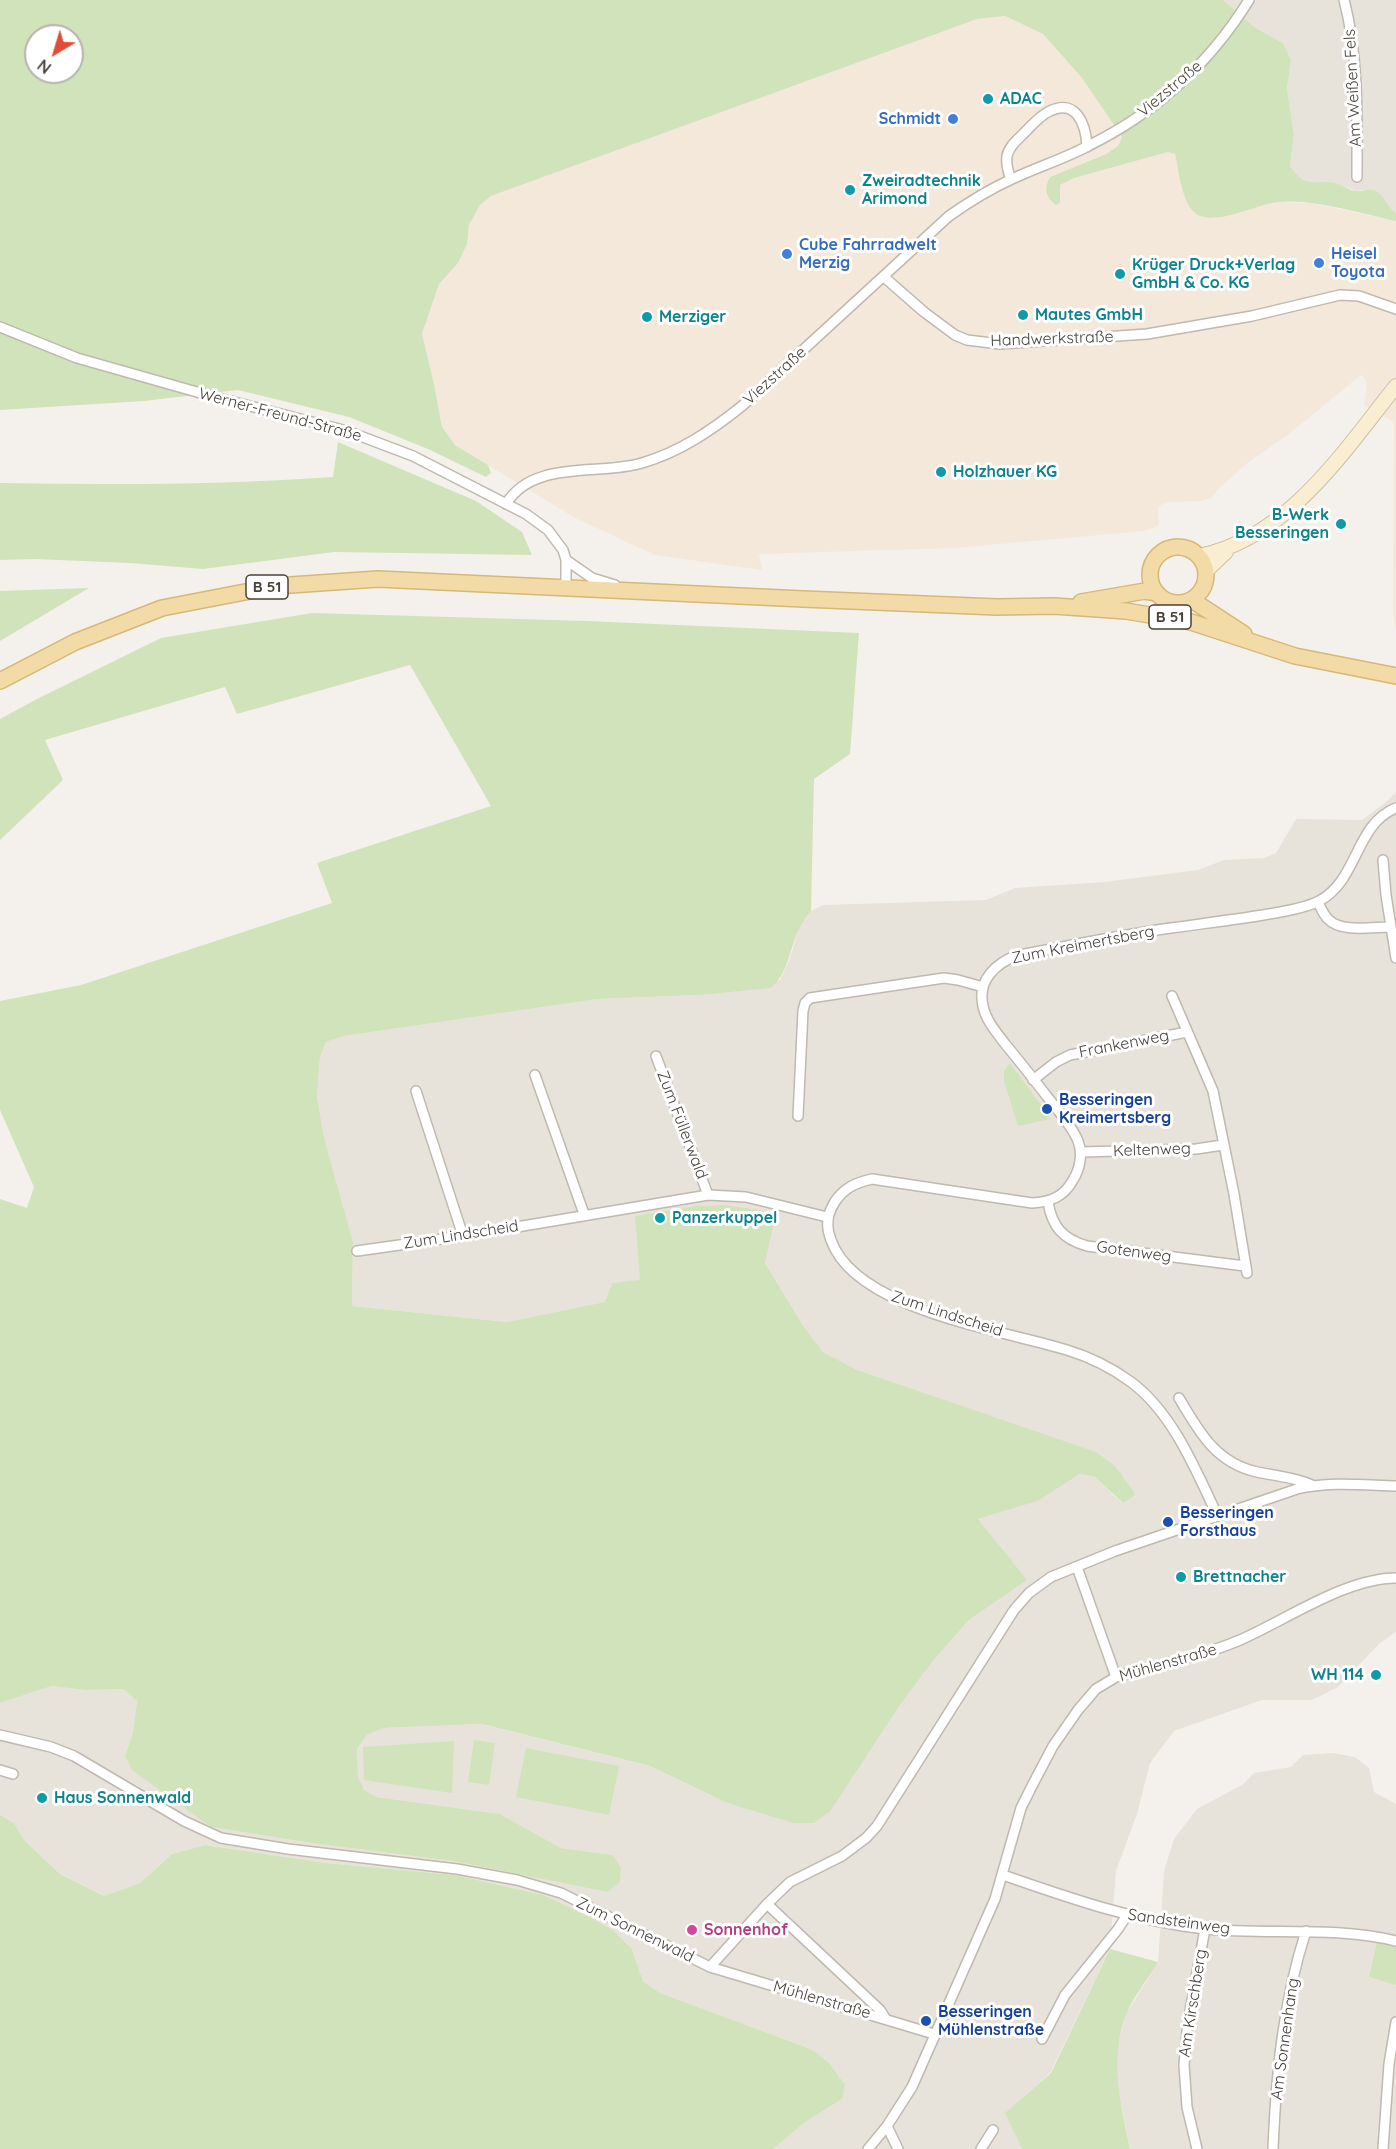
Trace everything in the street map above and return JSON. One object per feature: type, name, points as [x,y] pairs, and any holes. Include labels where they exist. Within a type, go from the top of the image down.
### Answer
[{"type":"main road","points":[[1381,404],[1396,378]]},
{"type":"main road","points":[[1199,556],[1232,547],[1264,528],[1314,486],[1351,444],[1396,386]]},
{"type":"main road","points":[[1206,571],[1232,547]]},
{"type":"main road","points":[[1170,548],[1188,549],[1199,556],[1206,571],[1205,583],[1196,596],[1174,603],[1157,593],[1150,574],[1156,558],[1170,548]]},
{"type":"main road","name":"B 51","points":[[1101,599],[1145,581],[1150,574]]},
{"type":"main road","name":"B 51","points":[[0,681],[75,642],[162,608],[276,586],[378,579],[997,607],[1054,606],[1125,611],[1173,618],[1282,652],[1396,676]]},
{"type":"main road","name":"B 51","points":[[1054,606],[1145,591],[1157,593]]},
{"type":"main road","name":"B 51","points":[[1196,596],[1225,622],[1258,642],[1282,652]]},
{"type":"street","name":"Viezstraße","points":[[506,504],[518,490],[547,475],[573,470],[610,470],[642,464],[682,447],[706,433],[742,406],[949,216],[1011,179],[1087,147],[1137,117],[1188,77],[1211,55],[1249,0]]},
{"type":"street","name":"Am Weißen Fels","points":[[1344,0],[1350,24],[1355,85],[1357,177]]},
{"type":"street","points":[[1011,179],[1007,167],[1010,147],[1047,112],[1067,108],[1075,112],[1082,119],[1086,129],[1087,147]]},
{"type":"street","name":"Handwerkstraße","points":[[884,277],[955,335],[967,340],[1000,344],[1147,334],[1252,316],[1340,295],[1359,296],[1396,309]]},
{"type":"street","name":"Handwerkstraße","points":[[1380,303],[1396,314]]},
{"type":"street","name":"Werner-Freund-Straße","points":[[0,327],[119,371],[347,431],[413,456],[532,518],[548,530],[563,550],[566,560],[566,586]]},
{"type":"street","name":"Werner-Freund-Straße","points":[[566,560],[592,578],[640,590]]},
{"type":"street","name":"Zum Kreimertsberg","points":[[983,987],[992,970],[1018,955],[1169,928],[1263,915],[1318,902],[1330,894],[1338,884],[1369,830],[1378,819],[1396,808]]},
{"type":"street","points":[[1383,860],[1390,927],[1396,958]]},
{"type":"street","points":[[1318,902],[1324,914],[1336,924],[1361,928],[1390,927]]},
{"type":"street","points":[[798,1116],[803,1011],[805,1003],[810,998],[944,978],[983,987],[983,1006],[988,1020],[1079,1142],[1080,1166],[1073,1182],[1060,1196],[1048,1202],[1010,1201],[872,1179],[848,1187],[839,1196],[827,1217]]},
{"type":"street","name":"Frankenweg","points":[[1172,996],[1213,1091],[1223,1145]]},
{"type":"street","name":"Frankenweg","points":[[1034,1080],[1056,1062],[1070,1055],[1187,1032]]},
{"type":"street","name":"Zum Füllerwald","points":[[656,1056],[708,1194]]},
{"type":"street","points":[[535,1075],[584,1214]]},
{"type":"street","points":[[416,1091],[463,1236]]},
{"type":"street","name":"Keltenweg","points":[[1081,1152],[1196,1149],[1223,1145]]},
{"type":"street","name":"Gotenweg","points":[[1048,1202],[1054,1223],[1062,1234],[1073,1242],[1246,1270],[1234,1194],[1223,1145]]},
{"type":"street","name":"Zum Lindscheid","points":[[357,1251],[463,1236],[708,1194],[746,1197],[827,1217],[830,1238],[835,1251],[851,1271],[879,1292],[936,1314],[1068,1350],[1104,1365],[1132,1383],[1161,1410],[1217,1515]]},
{"type":"street","name":"Zum Sonnenwald","points":[[1179,1398],[1201,1435],[1215,1452],[1228,1461],[1245,1469],[1297,1479],[1313,1485]]},
{"type":"street","name":"Zum Sonnenwald","points":[[0,1735],[51,1747],[74,1756],[184,1821],[221,1838],[288,1850],[457,1869],[517,1880],[561,1893],[710,1967],[790,1882],[842,1857],[866,1838],[896,1799],[1021,1601],[1042,1582],[1115,1551],[1267,1497],[1313,1485],[1396,1486]]},
{"type":"street","points":[[1077,1567],[1116,1677]]},
{"type":"street","name":"Mühlenstraße","points":[[868,2149],[887,2126],[912,2087],[985,1924],[1003,1875],[1022,1808],[1053,1746],[1087,1698],[1116,1677],[1191,1657],[1238,1641],[1359,1583],[1381,1578],[1396,1578]]},
{"type":"street","points":[[0,1770],[13,1774]]},
{"type":"street","name":"Sandsteinweg","points":[[1003,1875],[1067,1898],[1127,1915],[1205,1929],[1361,1934],[1396,1941]]},
{"type":"street","points":[[767,1904],[880,2010],[885,2018]]},
{"type":"street","points":[[1042,2039],[1065,1995],[1127,1915]]},
{"type":"street","name":"Am Kirschberg","points":[[1197,2149],[1187,2107],[1184,2065],[1188,2022],[1205,1929]]},
{"type":"street","name":"Am Sonnenhang","points":[[1273,2149],[1282,2038],[1297,1958],[1306,1931]]},
{"type":"street","name":"Mühlenstraße","points":[[710,1967],[934,2034]]},
{"type":"street","points":[[1383,2149],[1389,2064],[1396,2022]]},
{"type":"street","points":[[887,2126],[898,2149]]},
{"type":"street","points":[[981,2149],[993,2130]]},
{"type":"shaded area","points":[[1223,0],[1396,0],[1396,213],[1390,209],[1381,195],[1363,190],[1356,191],[1336,183],[1312,184],[1297,176],[1290,166],[1294,135],[1287,89],[1291,58],[1283,43],[1256,28]]},
{"type":"shaded area","points":[[1005,16],[1043,34],[1082,78],[1122,137],[1118,146],[1105,154],[1050,177],[1060,203],[1059,185],[1074,178],[1168,152],[1175,154],[1185,196],[1214,218],[1276,202],[1311,203],[1396,221],[1396,632],[1393,613],[1394,422],[1364,405],[1367,387],[1365,378],[1361,375],[1285,437],[1251,460],[1211,498],[1201,501],[1169,502],[1161,505],[1158,508],[1157,526],[1145,531],[954,548],[759,554],[762,570],[655,555],[575,518],[455,445],[442,427],[422,334],[439,284],[458,263],[467,244],[469,225],[480,205],[491,196],[977,19]]},
{"type":"shaded area","points":[[1396,792],[1396,1632],[1380,1643],[1338,1687],[1312,1700],[1262,1700],[1174,1731],[1150,1763],[1137,1814],[1116,1871],[1110,1949],[1050,2073],[1006,2113],[1022,2149],[773,2149],[804,2123],[842,2099],[811,2049],[660,1993],[643,1981],[632,1949],[614,1931],[544,1895],[455,1875],[326,1863],[205,1845],[172,1854],[140,1883],[104,1896],[60,1874],[25,1841],[14,1823],[0,1815],[0,1703],[52,1686],[84,1690],[123,1689],[137,1701],[133,1732],[125,1756],[211,1827],[317,1844],[453,1861],[607,1892],[613,1855],[561,1848],[500,1814],[377,1797],[364,1791],[358,1777],[357,1749],[367,1735],[383,1728],[482,1724],[650,1766],[725,1802],[814,1823],[830,1812],[900,1705],[933,1661],[969,1620],[1026,1580],[978,1519],[1038,1501],[1080,1474],[1095,1477],[1122,1503],[1134,1492],[857,1370],[823,1352],[804,1327],[765,1263],[767,1246],[762,1210],[726,1205],[688,1278],[612,1283],[606,1302],[507,1322],[352,1306],[353,1242],[324,1137],[317,1097],[320,1057],[326,1042],[344,1036],[598,999],[699,995],[780,980],[789,961],[799,928],[811,911],[823,905],[986,900],[1015,888],[1104,882],[1198,870],[1224,860],[1264,858],[1276,853],[1296,819],[1362,820]]},
{"type":"shaded area","points":[[1333,1753],[1355,1757],[1369,1768],[1374,1792],[1396,1804],[1396,2149],[1130,2149],[1119,2092],[1116,2052],[1126,2014],[1158,1962],[1164,1871],[1174,1839],[1197,1809],[1242,1785],[1254,1773],[1291,1767],[1303,1755]]},
{"type":"green space","points":[[0,0],[1223,0],[1256,28],[1283,43],[1291,59],[1287,89],[1294,135],[1290,166],[1296,174],[1307,181],[1331,182],[1354,191],[1374,190],[1381,194],[1396,213],[1396,221],[1334,207],[1285,201],[1226,216],[1208,218],[1200,216],[1189,206],[1185,198],[1175,154],[1168,152],[1074,178],[1060,185],[1060,203],[1056,205],[1047,192],[1050,177],[1106,154],[1118,146],[1122,137],[1082,78],[1043,34],[1005,16],[977,19],[491,196],[480,205],[469,225],[467,244],[458,263],[439,284],[422,334],[442,427],[455,445],[488,465],[491,473],[486,477],[428,449],[349,417],[238,390],[144,401],[0,410]]},
{"type":"green space","points":[[338,442],[476,501],[522,532],[532,555],[334,552],[203,569],[130,563],[35,559],[0,560],[0,483],[167,484],[333,477]]},
{"type":"green space","points":[[89,588],[0,641],[0,591]]},
{"type":"green space","points":[[312,613],[587,621],[859,633],[850,754],[814,779],[811,911],[796,935],[786,967],[771,988],[699,995],[598,999],[344,1036],[326,1042],[320,1057],[317,1097],[324,1137],[353,1242],[352,1306],[507,1322],[605,1302],[612,1283],[640,1280],[635,1216],[696,1206],[726,1205],[762,1210],[774,1223],[765,1263],[804,1327],[823,1352],[857,1370],[1096,1452],[1115,1466],[1134,1492],[1134,1496],[1123,1503],[1095,1477],[1080,1474],[1038,1501],[978,1519],[1027,1580],[969,1620],[933,1661],[900,1705],[830,1812],[814,1823],[793,1823],[725,1802],[650,1766],[482,1724],[383,1728],[367,1735],[357,1749],[358,1777],[364,1790],[377,1797],[500,1814],[561,1848],[613,1855],[621,1868],[620,1882],[607,1892],[453,1861],[317,1844],[211,1827],[132,1770],[125,1756],[133,1732],[137,1701],[123,1689],[84,1690],[52,1686],[0,1703],[0,1199],[27,1208],[34,1187],[0,1110],[0,1001],[81,985],[332,903],[317,863],[491,806],[410,665],[237,714],[225,687],[45,740],[63,780],[0,840],[0,719],[161,638]]},
{"type":"green space","points":[[1010,1063],[1050,1119],[1018,1126],[1004,1081],[1004,1071]]},
{"type":"green space","points":[[474,1740],[495,1743],[489,1785],[468,1782]]},
{"type":"green space","points":[[454,1741],[452,1793],[364,1780],[363,1747]]},
{"type":"green space","points":[[526,1748],[619,1766],[609,1815],[516,1797]]},
{"type":"green space","points":[[0,1815],[14,1823],[25,1841],[60,1874],[104,1896],[140,1883],[172,1854],[205,1845],[326,1863],[455,1875],[544,1895],[614,1931],[632,1949],[643,1981],[660,1993],[811,2049],[829,2063],[845,2085],[842,2099],[804,2123],[773,2149],[0,2149]]},
{"type":"green space","points":[[1377,1942],[1396,1947],[1396,1985],[1369,1977]]},
{"type":"green space","points":[[1110,1949],[1158,1962],[1129,2008],[1118,2048],[1118,2082],[1130,2149],[1022,2149],[1005,2113],[1051,2073]]},
{"type":"place","name":"ADAC","points":[[988,99]]},
{"type":"place","name":"Schmidt","points":[[953,119]]},
{"type":"place","name":"Zweiradtechnik Arimond","points":[[850,190]]},
{"type":"place","name":"Cube Fahrradwelt Merzig","points":[[787,254]]},
{"type":"place","name":"Heisel Toyota","points":[[1319,263]]},
{"type":"place","name":"Krüger Druck+Verlag GmbH & Co. KG","points":[[1120,274]]},
{"type":"place","name":"Mautes GmbH","points":[[1023,315]]},
{"type":"place","name":"Merziger","points":[[647,317]]},
{"type":"place","name":"Holzhauer KG","points":[[941,472]]},
{"type":"place","name":"B-Werk Besseringen","points":[[1341,524]]},
{"type":"place","name":"Besseringen Kreimertsberg","points":[[1047,1109]]},
{"type":"place","name":"Panzerkuppel","points":[[660,1218]]},
{"type":"place","name":"Besseringen Forsthaus","points":[[1168,1522]]},
{"type":"place","name":"Brettnacher","points":[[1181,1577]]},
{"type":"place","name":"WH 114","points":[[1376,1675]]},
{"type":"place","name":"Haus Sonnenwald","points":[[42,1798]]},
{"type":"place","name":"Sonnenhof","points":[[692,1930]]},
{"type":"place","name":"Besseringen Mühlenstraße","points":[[926,2021]]}]
